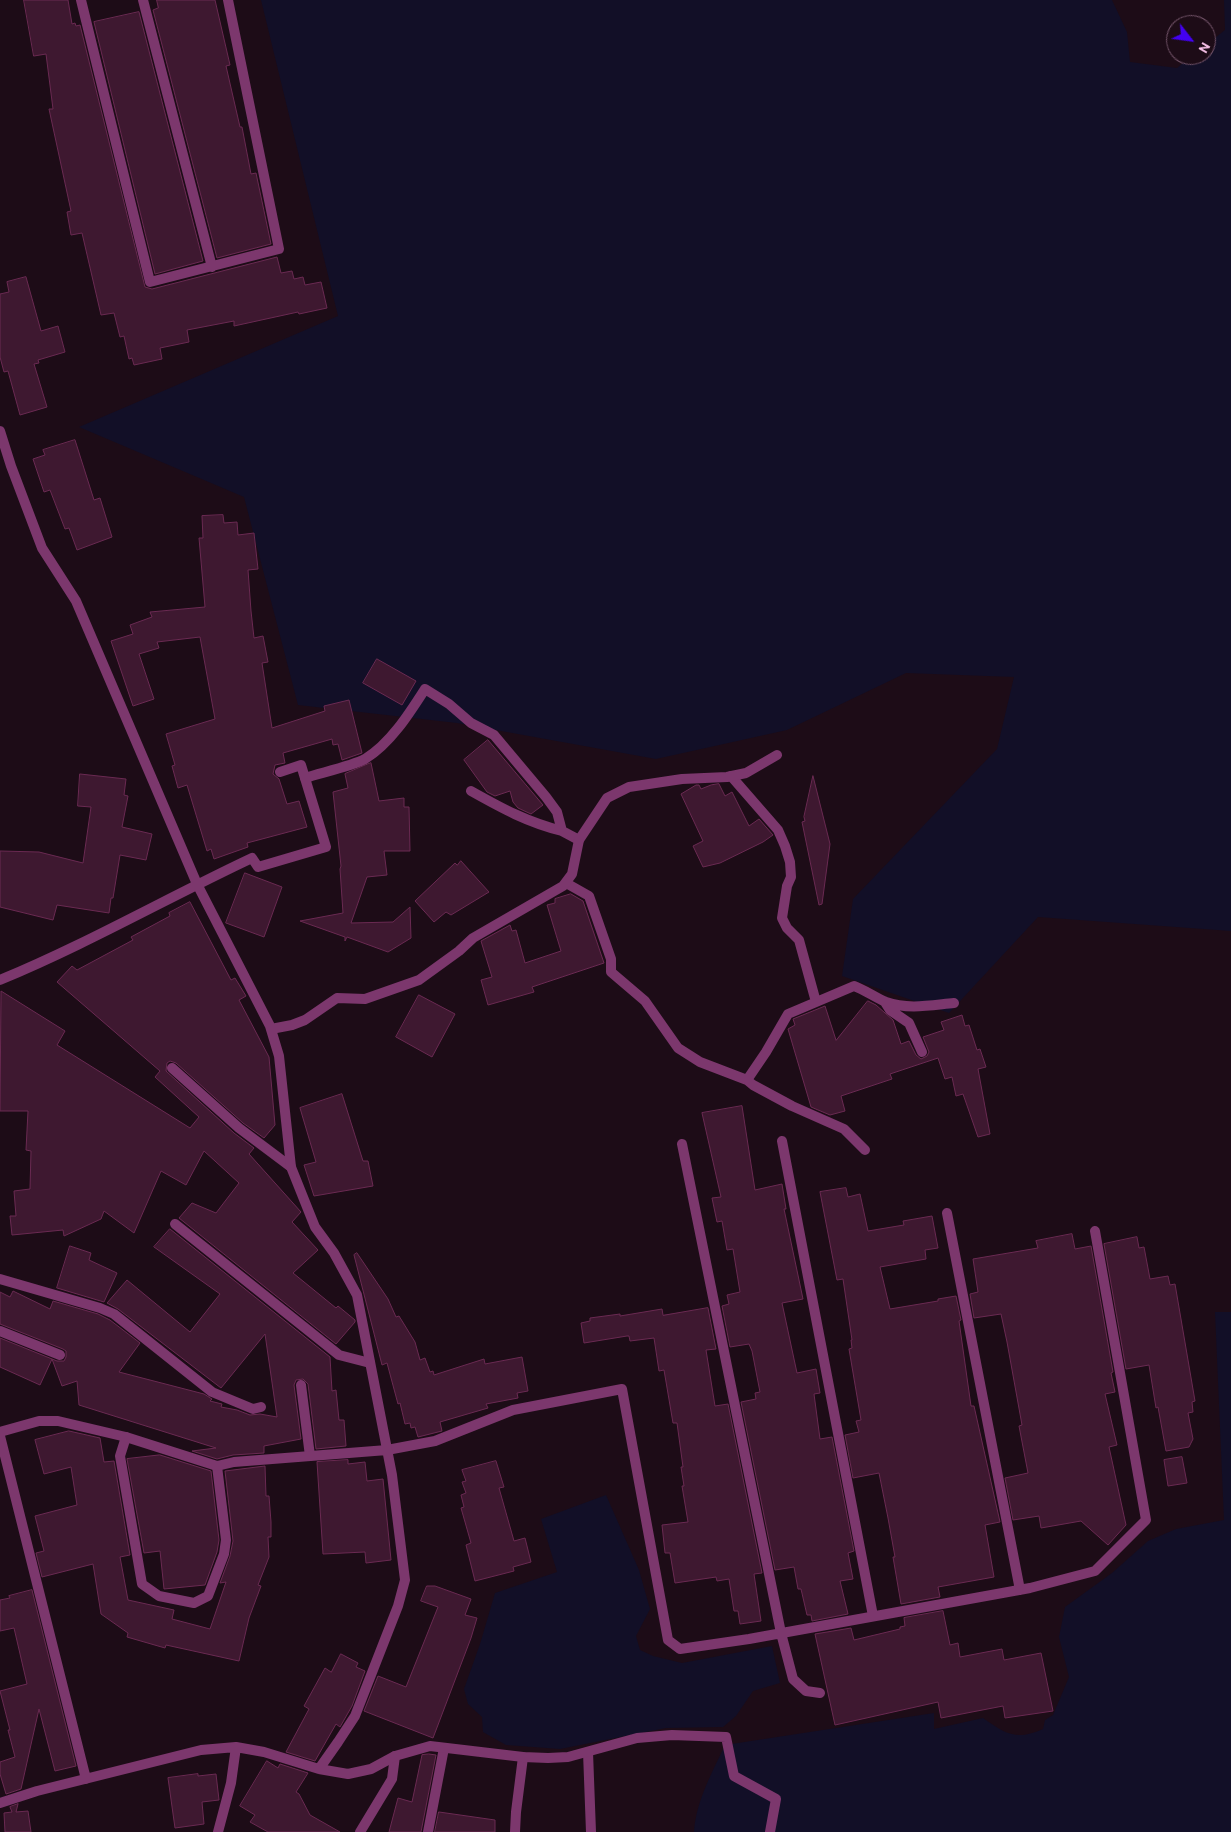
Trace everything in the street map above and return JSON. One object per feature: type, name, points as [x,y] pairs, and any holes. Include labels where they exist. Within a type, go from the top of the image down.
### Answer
[{"type":"street","points":[[81,0],[150,282],[279,249],[228,0]]},
{"type":"street","points":[[143,0],[212,267]]},
{"type":"street","points":[[0,431],[42,548],[76,601],[196,884],[271,1029],[279,1056],[291,1167],[315,1227],[334,1253],[357,1295],[387,1450],[405,1580],[398,1606],[354,1716],[318,1769]]},
{"type":"street","points":[[305,778],[364,760],[383,744],[425,689],[449,704],[471,723],[494,735],[557,812],[562,831]]},
{"type":"street","points":[[271,1029],[292,1025],[305,1020],[338,998],[366,999],[419,980],[460,951],[473,938],[566,883],[572,874],[579,840],[607,798],[629,787],[682,779],[731,776],[746,773],[777,755]]},
{"type":"street","points":[[0,980],[124,923],[196,884],[252,858],[258,867],[326,847],[301,765],[280,772]]},
{"type":"street","points":[[731,776],[773,822],[785,846],[790,862],[791,877],[787,886],[782,918],[787,928],[799,940],[816,1002]]},
{"type":"street","points":[[471,791],[518,817],[534,824],[562,831],[579,840]]},
{"type":"street","points":[[566,883],[589,896],[611,959],[611,972],[645,1001],[678,1048],[700,1062],[746,1080],[784,1103],[844,1129],[865,1150]]},
{"type":"street","points":[[746,1080],[766,1052],[788,1014],[854,986],[868,991],[885,1002],[917,1007],[954,1002]]},
{"type":"street","points":[[885,1002],[890,1010],[909,1023],[922,1052]]},
{"type":"street","points":[[172,1068],[239,1128],[291,1167]]},
{"type":"street","points":[[782,1141],[873,1616]]},
{"type":"street","points":[[682,1144],[781,1633],[793,1679],[806,1691],[820,1693]]},
{"type":"street","points":[[947,1213],[1020,1590]]},
{"type":"street","points":[[174,1224],[339,1355],[370,1363]]},
{"type":"street","points":[[86,1779],[0,1434],[39,1421],[58,1421],[126,1437],[217,1466],[234,1462],[387,1450],[436,1441],[513,1410],[622,1390],[668,1640],[680,1649],[781,1633],[1020,1590],[1095,1571],[1146,1520],[1095,1231]]},
{"type":"street","points":[[0,1279],[100,1308],[114,1314],[212,1392],[253,1409],[261,1407]]},
{"type":"street","points":[[0,1331],[60,1356]]},
{"type":"street","points":[[301,1385],[310,1456]]},
{"type":"street","points":[[126,1437],[120,1456],[142,1584],[159,1596],[194,1603],[208,1596],[224,1554],[226,1540],[217,1466]]},
{"type":"street","points":[[0,1803],[201,1750],[236,1747],[264,1752],[318,1769],[348,1774],[371,1769],[395,1756],[430,1746],[523,1757],[568,1757],[637,1738],[672,1735],[726,1737],[734,1776],[776,1799],[770,1832]]},
{"type":"street","points":[[218,1832],[231,1783],[236,1747]]},
{"type":"street","points":[[428,1832],[444,1748]]},
{"type":"street","points":[[588,1752],[591,1832]]},
{"type":"street","points":[[360,1832],[392,1779],[395,1756]]},
{"type":"street","points":[[515,1832],[523,1757]]},
{"type":"shaded area","points":[[261,0],[1112,0],[1127,32],[1130,62],[1177,68],[1181,65],[1216,65],[1216,37],[1225,30],[1224,0],[1231,0],[1231,931],[1038,917],[949,1013],[842,976],[853,899],[997,749],[1014,677],[906,673],[787,730],[656,759],[457,723],[298,705],[244,497],[79,427],[338,316]]},
{"type":"shaded area","points":[[1215,1312],[1231,1312],[1231,1832],[694,1832],[701,1798],[725,1745],[934,1713],[934,1729],[983,1718],[1011,1734],[1025,1735],[1043,1729],[1045,1720],[1053,1715],[1069,1677],[1059,1637],[1065,1607],[1112,1573],[1148,1541],[1176,1529],[1224,1520]]},
{"type":"shaded area","points":[[606,1495],[639,1570],[650,1609],[636,1636],[640,1650],[653,1656],[682,1663],[772,1646],[780,1683],[753,1691],[736,1716],[723,1727],[666,1728],[560,1749],[506,1745],[483,1732],[482,1717],[468,1704],[464,1689],[495,1593],[557,1572],[541,1519]]},
{"type":"building","points":[[24,0],[68,0],[72,24],[80,25],[145,287],[152,289],[277,257],[281,273],[292,271],[294,279],[303,277],[305,285],[321,282],[327,308],[299,314],[298,312],[234,326],[234,321],[187,330],[189,342],[160,348],[162,359],[134,365],[132,358],[129,359],[124,336],[120,337],[114,313],[101,315],[82,233],[71,235],[67,212],[71,211],[49,109],[53,109],[46,54],[34,56]]},
{"type":"building","points":[[157,0],[215,0],[230,65],[226,66],[240,127],[242,127],[251,174],[256,173],[271,244],[217,258],[153,10],[158,8]]},
{"type":"building","points":[[139,12],[203,261],[155,274],[94,22]]},
{"type":"building","points":[[26,277],[41,331],[58,326],[65,352],[38,360],[39,363],[34,364],[47,407],[20,415],[8,371],[4,372],[0,357],[0,294],[9,292],[7,282]]},
{"type":"building","points":[[75,440],[94,500],[100,498],[112,537],[77,550],[69,528],[65,529],[50,490],[44,492],[33,459],[45,455],[43,450]]},
{"type":"building","points":[[223,515],[224,523],[237,522],[238,535],[254,533],[258,569],[248,570],[251,611],[254,638],[263,636],[268,662],[262,663],[272,728],[325,711],[324,706],[349,700],[362,753],[342,760],[338,744],[333,745],[332,739],[283,753],[285,763],[275,765],[273,774],[279,779],[287,804],[299,801],[307,827],[247,843],[248,847],[214,859],[211,849],[207,851],[187,785],[178,788],[172,766],[175,765],[166,734],[215,719],[200,637],[157,642],[159,648],[139,654],[154,699],[133,706],[111,641],[133,634],[130,625],[152,617],[150,612],[205,607],[199,538],[203,538],[202,516]]},
{"type":"building","points":[[377,659],[416,681],[402,705],[363,683]]},
{"type":"building","points":[[488,740],[543,805],[531,814],[518,808],[513,802],[510,791],[495,796],[487,792],[464,760]]},
{"type":"building","points":[[371,763],[379,801],[404,798],[404,807],[409,807],[410,851],[384,851],[387,875],[367,877],[351,923],[393,922],[410,907],[411,938],[388,952],[347,937],[345,941],[345,937],[300,921],[343,913],[341,866],[333,792],[348,788],[345,774]]},
{"type":"building","points":[[80,774],[126,779],[124,795],[128,796],[122,827],[152,834],[146,860],[120,855],[109,913],[57,905],[53,920],[0,907],[0,851],[39,852],[83,863],[91,807],[78,806]]},
{"type":"building","points":[[813,776],[830,844],[822,904],[819,905],[802,822],[805,821],[804,817]]},
{"type":"building","points":[[719,784],[725,796],[732,792],[749,826],[759,819],[773,835],[763,842],[720,863],[703,867],[693,846],[703,841],[681,794],[696,785],[699,785],[701,789]]},
{"type":"building","points":[[461,861],[489,892],[451,915],[446,912],[434,922],[415,901],[455,863],[457,865]]},
{"type":"building","points":[[245,873],[282,887],[264,937],[226,923]]},
{"type":"building","points":[[571,894],[583,901],[604,963],[532,987],[534,992],[488,1005],[481,980],[492,977],[481,941],[510,925],[512,931],[516,930],[525,963],[561,951],[547,905],[555,903],[555,899]]},
{"type":"building","points":[[190,902],[231,980],[235,978],[246,996],[239,1000],[269,1057],[275,1125],[264,1138],[243,1123],[176,1063],[170,1061],[167,1063],[166,1071],[234,1133],[254,1148],[249,1154],[301,1212],[292,1222],[318,1250],[293,1273],[336,1308],[338,1306],[355,1320],[336,1344],[179,1218],[192,1203],[216,1213],[239,1183],[204,1151],[186,1185],[161,1171],[134,1233],[104,1211],[101,1219],[64,1236],[63,1230],[12,1235],[10,1216],[16,1216],[14,1191],[30,1189],[31,1151],[26,1150],[28,1111],[0,1111],[1,991],[65,1031],[57,1045],[190,1128],[199,1117],[155,1077],[160,1071],[57,982],[72,966],[77,970],[133,940],[131,937],[170,916],[169,913]]},
{"type":"building","points":[[419,995],[455,1014],[432,1057],[396,1037]]},
{"type":"building","points":[[868,1001],[876,1005],[893,1020],[901,1044],[909,1041],[916,1055],[921,1059],[927,1056],[929,1052],[923,1037],[944,1030],[941,1022],[962,1015],[965,1026],[969,1025],[977,1050],[980,1049],[986,1067],[978,1069],[990,1134],[978,1137],[963,1094],[956,1096],[952,1077],[945,1079],[938,1058],[890,1074],[892,1079],[841,1096],[845,1111],[830,1115],[811,1107],[788,1029],[795,1025],[793,1019],[825,1006],[836,1040]]},
{"type":"building","points":[[342,1094],[363,1161],[368,1161],[373,1186],[314,1196],[304,1165],[316,1162],[300,1108]]},
{"type":"building","points":[[742,1106],[755,1190],[782,1184],[786,1209],[784,1209],[803,1299],[782,1303],[797,1373],[816,1369],[820,1393],[814,1394],[820,1439],[832,1437],[854,1551],[848,1553],[853,1579],[840,1581],[848,1614],[812,1621],[811,1615],[807,1615],[801,1589],[798,1589],[794,1567],[775,1570],[741,1402],[756,1399],[755,1393],[760,1392],[752,1351],[749,1344],[730,1347],[722,1306],[729,1304],[727,1295],[740,1292],[733,1249],[727,1250],[722,1221],[717,1222],[712,1198],[721,1197],[702,1113]]},
{"type":"building","points":[[846,1188],[848,1197],[860,1194],[868,1231],[904,1225],[903,1221],[932,1216],[938,1248],[925,1250],[926,1259],[880,1267],[890,1309],[956,1296],[961,1320],[959,1321],[971,1406],[974,1406],[1000,1522],[985,1525],[994,1577],[938,1587],[940,1597],[901,1604],[893,1557],[895,1557],[879,1473],[853,1478],[845,1435],[859,1432],[856,1421],[861,1420],[849,1349],[852,1348],[852,1340],[843,1279],[837,1280],[820,1192]]},
{"type":"building","points":[[170,1229],[330,1357],[332,1391],[336,1390],[339,1420],[344,1420],[346,1446],[316,1449],[308,1384],[303,1379],[296,1380],[294,1385],[301,1439],[264,1446],[264,1453],[233,1455],[217,1459],[192,1451],[216,1448],[79,1405],[77,1381],[62,1386],[52,1359],[40,1385],[0,1367],[0,1338],[57,1361],[64,1361],[66,1357],[66,1351],[63,1349],[0,1324],[0,1292],[10,1297],[13,1291],[50,1309],[53,1301],[98,1314],[110,1320],[140,1343],[119,1372],[204,1394],[212,1399],[210,1401],[222,1404],[221,1407],[250,1415],[260,1414],[277,1417],[265,1334],[221,1388],[118,1309],[107,1303],[127,1280],[190,1332],[220,1294],[154,1247]]},
{"type":"building","points":[[1072,1234],[1075,1249],[1091,1246],[1113,1372],[1111,1373],[1115,1392],[1105,1394],[1117,1445],[1109,1447],[1126,1525],[1108,1545],[1081,1521],[1041,1528],[1039,1516],[1013,1520],[1005,1478],[1028,1473],[1019,1426],[1022,1425],[1007,1342],[1001,1314],[974,1318],[970,1294],[978,1292],[973,1259],[1038,1248],[1036,1241]]},
{"type":"building","points":[[1137,1237],[1139,1248],[1144,1247],[1150,1279],[1168,1276],[1170,1285],[1175,1284],[1195,1401],[1192,1402],[1193,1412],[1188,1413],[1193,1439],[1189,1447],[1166,1451],[1149,1365],[1126,1369],[1104,1244]]},
{"type":"building","points":[[70,1246],[91,1253],[89,1260],[117,1273],[104,1302],[57,1288]]},
{"type":"building","points":[[357,1253],[388,1299],[396,1317],[399,1316],[415,1342],[420,1360],[425,1358],[430,1372],[433,1371],[434,1375],[484,1359],[485,1364],[522,1357],[528,1391],[517,1393],[518,1398],[486,1404],[488,1408],[440,1422],[442,1431],[418,1437],[415,1427],[411,1428],[410,1423],[405,1424],[387,1363],[382,1365],[354,1255]]},
{"type":"building","points":[[708,1308],[716,1349],[706,1350],[715,1406],[728,1404],[762,1573],[754,1574],[761,1621],[740,1624],[738,1611],[734,1611],[729,1579],[717,1581],[716,1577],[675,1583],[670,1553],[665,1553],[662,1525],[688,1522],[682,1486],[684,1486],[681,1467],[683,1467],[677,1423],[673,1423],[664,1370],[659,1371],[654,1338],[630,1341],[629,1336],[627,1336],[584,1343],[581,1323],[590,1321],[590,1318],[620,1314],[620,1316],[662,1309],[663,1315]]},
{"type":"building","points":[[69,1431],[100,1438],[104,1462],[114,1461],[130,1555],[120,1557],[128,1600],[174,1610],[172,1619],[210,1629],[226,1582],[220,1583],[230,1556],[233,1541],[225,1471],[265,1466],[266,1496],[269,1496],[271,1522],[271,1537],[268,1537],[269,1557],[258,1585],[261,1586],[249,1618],[239,1661],[166,1645],[165,1648],[127,1637],[128,1633],[101,1614],[93,1564],[42,1577],[36,1553],[44,1551],[35,1516],[77,1505],[71,1467],[44,1474],[35,1440]]},
{"type":"building","points":[[160,1455],[211,1471],[219,1540],[217,1552],[205,1585],[164,1589],[160,1551],[144,1553],[127,1459]]},
{"type":"building","points":[[1182,1457],[1187,1483],[1168,1486],[1164,1460]]},
{"type":"building","points":[[348,1460],[348,1464],[365,1462],[367,1481],[383,1479],[391,1560],[366,1563],[365,1552],[323,1554],[317,1462]]},
{"type":"building","points":[[496,1461],[504,1487],[499,1488],[514,1541],[525,1538],[531,1562],[513,1567],[514,1571],[475,1581],[466,1545],[471,1543],[461,1508],[464,1507],[461,1495],[466,1493],[462,1482],[466,1481],[462,1470]]},
{"type":"building","points":[[427,1586],[435,1586],[471,1599],[465,1615],[477,1618],[433,1738],[364,1711],[378,1676],[406,1687],[438,1607],[421,1601]]},
{"type":"building","points":[[32,1590],[76,1766],[55,1771],[39,1709],[21,1789],[6,1794],[0,1774],[0,1762],[15,1757],[0,1691],[27,1684],[14,1628],[0,1631],[0,1600]]},
{"type":"building","points":[[943,1611],[950,1645],[958,1643],[960,1657],[1002,1649],[1004,1660],[1041,1653],[1053,1711],[1005,1718],[1003,1706],[941,1718],[938,1702],[835,1725],[815,1634],[851,1628],[854,1640],[900,1629],[900,1627],[905,1626],[904,1618]]},
{"type":"building","points":[[341,1654],[358,1663],[356,1667],[365,1671],[352,1706],[340,1727],[336,1724],[315,1761],[286,1752],[309,1709],[304,1706],[325,1668],[331,1672]]},
{"type":"building","points":[[422,1755],[436,1755],[421,1832],[389,1832],[398,1798],[412,1802]]},
{"type":"building","points":[[267,1761],[278,1768],[280,1764],[308,1773],[296,1792],[299,1794],[310,1815],[340,1832],[268,1832],[250,1822],[255,1815],[240,1806]]},
{"type":"building","points":[[198,1774],[198,1776],[216,1774],[219,1800],[202,1802],[204,1824],[175,1828],[168,1778]]},
{"type":"building","points":[[18,1804],[16,1812],[28,1811],[31,1832],[5,1832],[4,1813],[12,1812],[10,1807]]},
{"type":"building","points":[[439,1812],[495,1820],[495,1832],[435,1832]]}]
